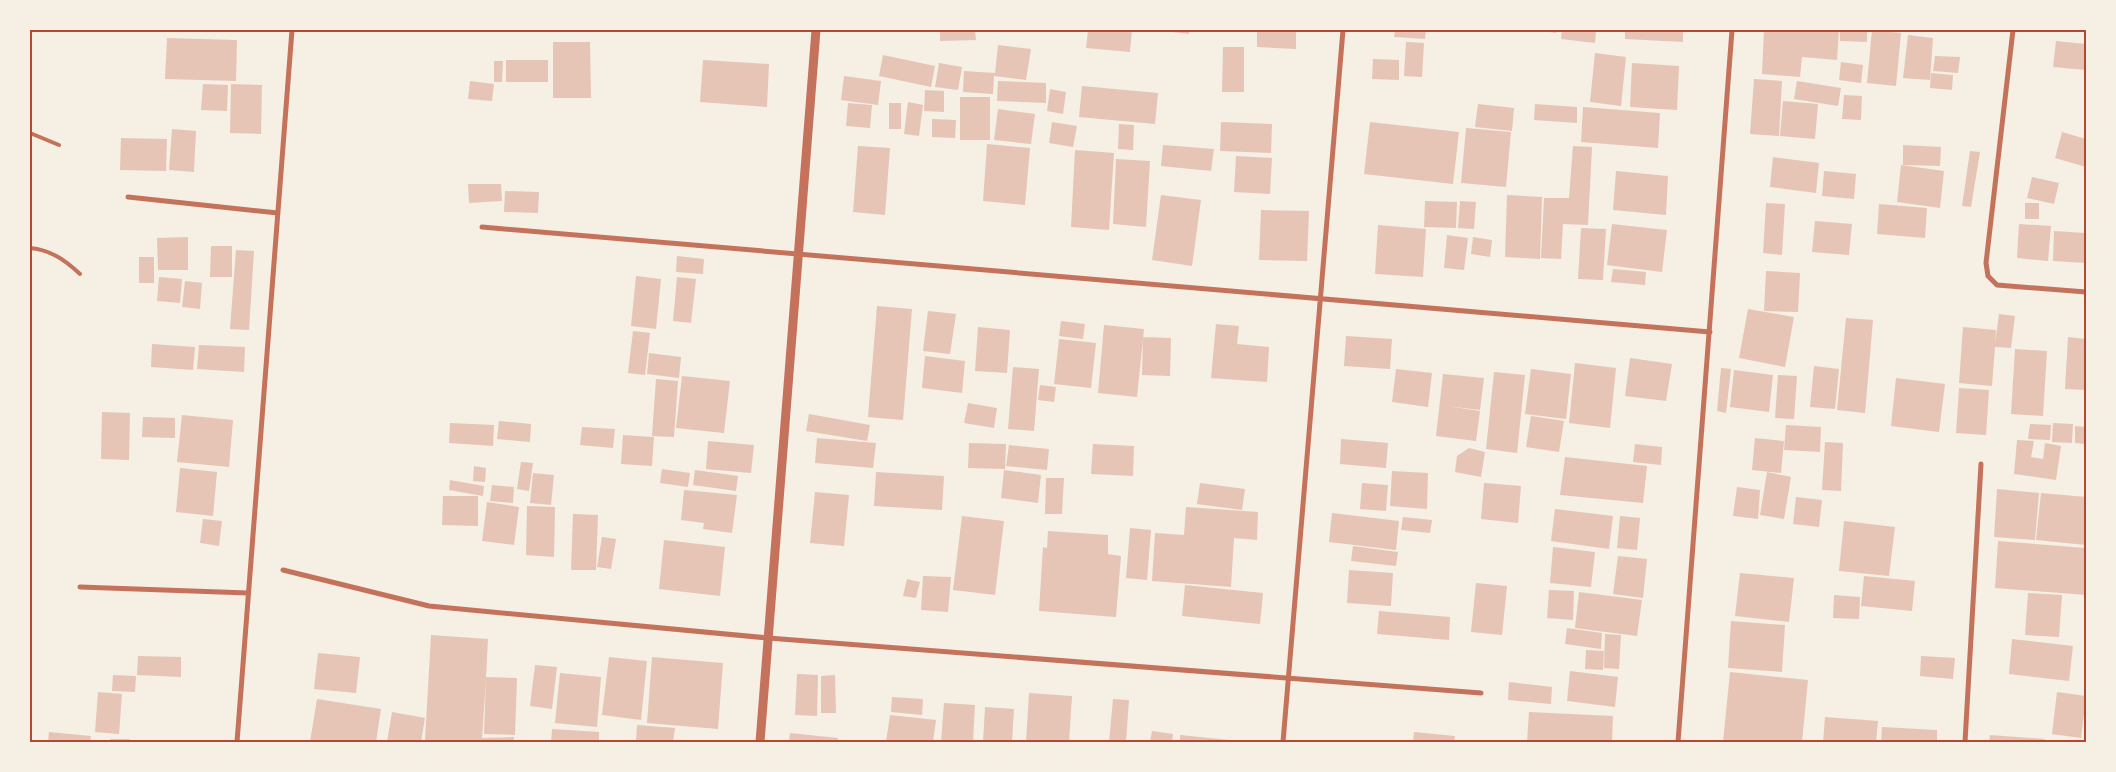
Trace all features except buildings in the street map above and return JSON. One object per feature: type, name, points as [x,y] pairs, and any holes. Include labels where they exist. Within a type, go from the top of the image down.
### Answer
[{"type":"street","points":[[236,742],[292,30]]},
{"type":"street","points":[[760,742],[816,30]]},
{"type":"street","points":[[1284,742],[1343,30]]},
{"type":"street","points":[[1678,742],[1732,30]]},
{"type":"street","points":[[2013,30],[1986,263],[1988,276],[1997,285],[2086,292]]},
{"type":"street","points":[[128,197],[278,213]]},
{"type":"street","points":[[482,227],[1710,332]]},
{"type":"street","points":[[1965,742],[1981,464]]},
{"type":"street","points":[[283,570],[429,606],[768,638],[1481,693]]},
{"type":"street","points":[[80,587],[248,593]]},
{"type":"lane","points":[[30,133],[59,145]]},
{"type":"lane","points":[[30,248],[42,249],[63,258],[80,274]]}]
